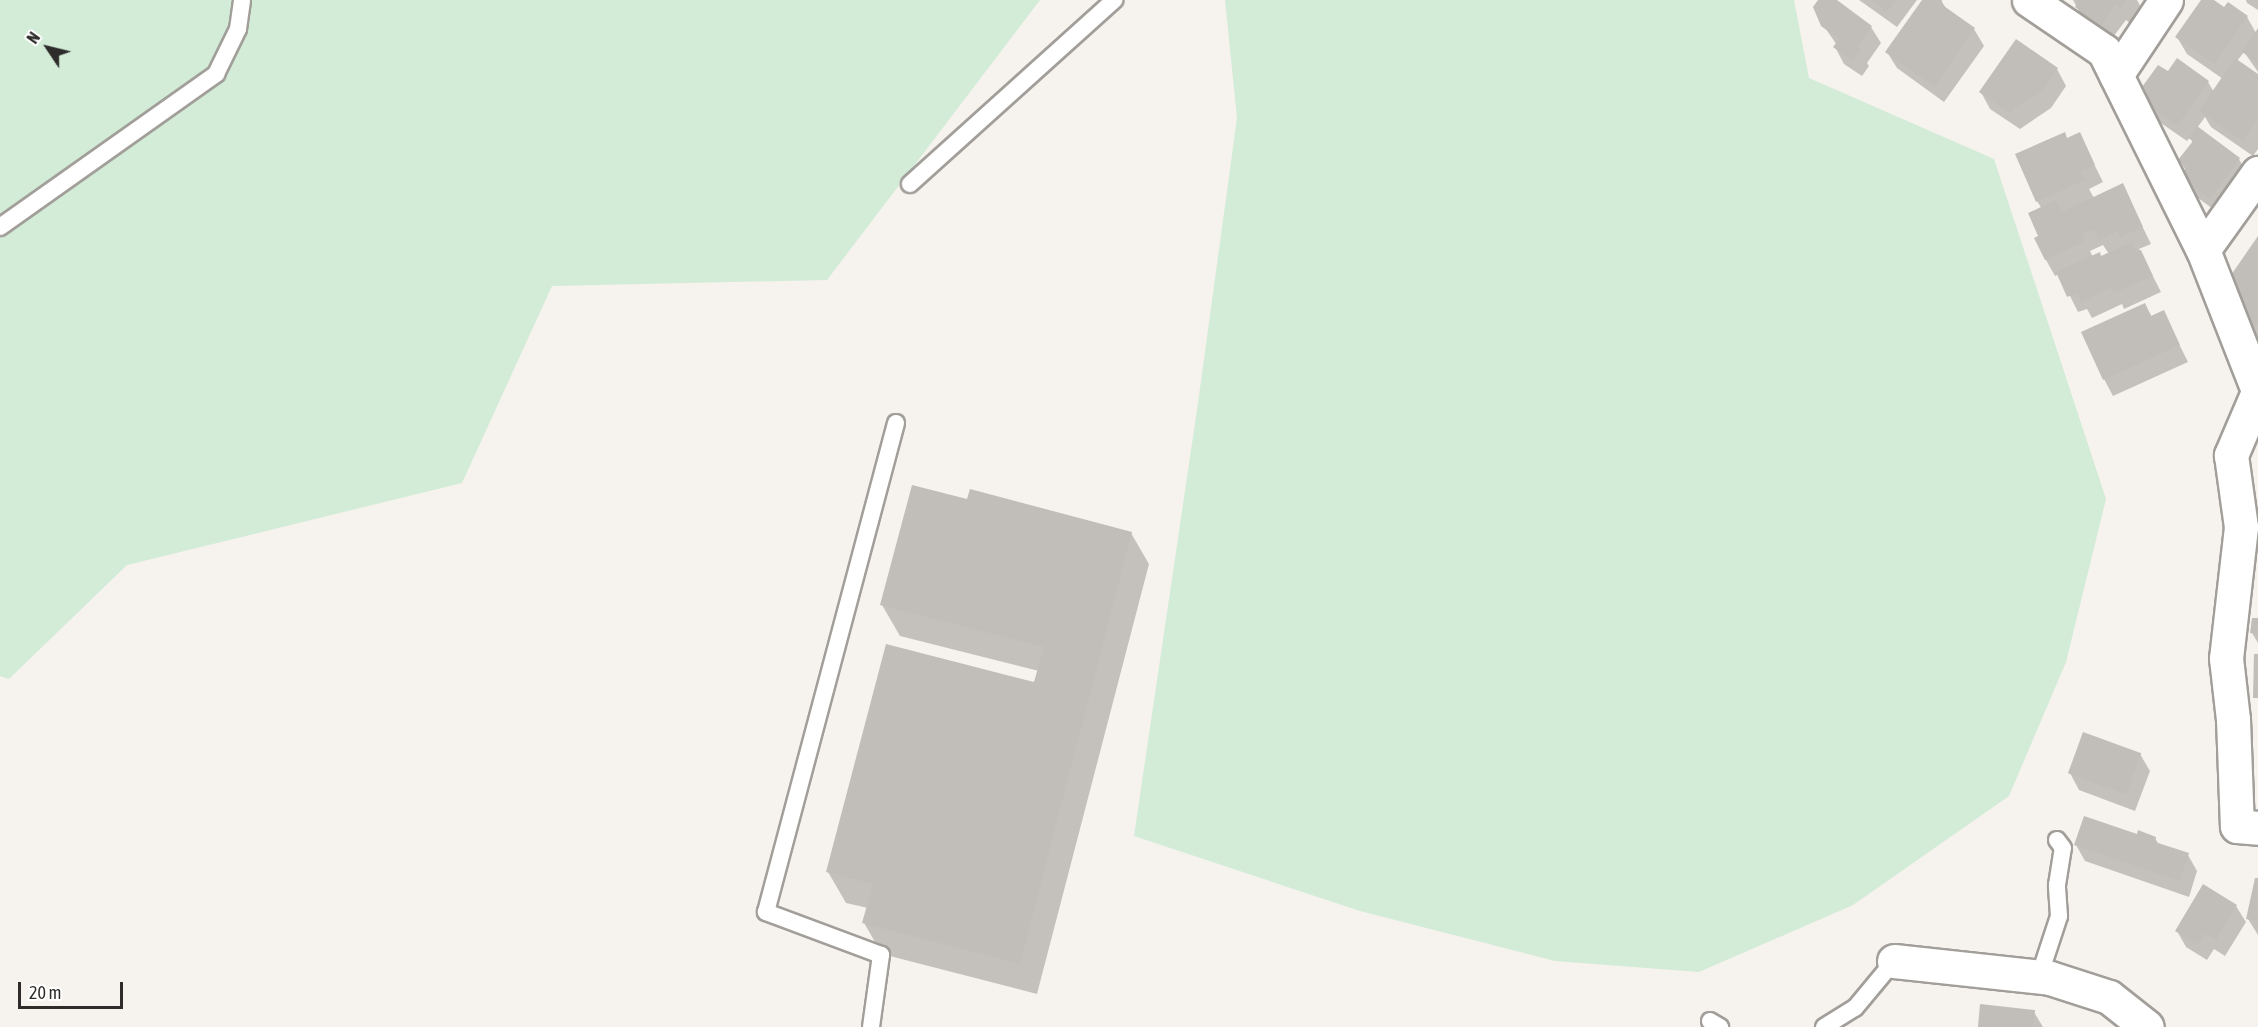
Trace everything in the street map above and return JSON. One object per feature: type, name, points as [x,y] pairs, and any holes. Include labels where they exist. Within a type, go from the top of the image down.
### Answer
[{"type":"street","points":[[2029,0],[2104,51],[2203,250],[2258,391],[2231,455],[2241,527],[2226,658],[2234,719],[2237,826],[2258,828]]},
{"type":"street","points":[[2116,75],[2166,0]]},
{"type":"street","points":[[2203,250],[2258,173]]},
{"type":"street","points":[[1894,961],[2039,977],[2109,997],[2147,1027]]},
{"type":"lane","points":[[0,227],[216,74],[238,29],[242,0]]},
{"type":"lane","points":[[910,184],[1114,0]]},
{"type":"lane","points":[[871,1027],[881,955],[766,912],[896,423]]},
{"type":"lane","points":[[2039,977],[2059,916],[2057,885],[2063,849],[2057,840]]},
{"type":"lane","points":[[1824,1027],[1855,1008],[1894,961]]},
{"type":"green space","points":[[0,0],[1040,0],[827,280],[552,286],[462,483],[127,565],[9,679],[0,676]]},
{"type":"green space","points":[[1225,0],[1794,0],[1809,78],[1994,159],[2106,499],[2066,662],[2009,796],[1853,905],[1699,972],[1555,961],[1360,911],[1134,836],[1198,403],[1237,118]]},
{"type":"building","points":[[1818,0],[1837,0],[1872,26],[1858,47],[1861,49],[1852,61],[1833,47],[1839,39],[1821,26],[1813,7]]},
{"type":"building","points":[[1871,0],[1896,0],[1887,12]]},
{"type":"building","points":[[1922,0],[1942,0],[1941,4],[1975,28],[1934,87],[1885,52]]},
{"type":"building","points":[[2080,0],[2127,0],[2121,8],[2116,4],[2101,26],[2075,7]]},
{"type":"building","points":[[2201,0],[2214,0],[2224,7],[2228,2],[2248,16],[2214,64],[2175,37]]},
{"type":"building","points":[[2258,28],[2258,63],[2242,52]]},
{"type":"building","points":[[2016,39],[2058,68],[2042,91],[2014,108],[2011,114],[1979,92]]},
{"type":"building","points":[[2177,58],[2209,81],[2177,126],[2140,100],[2147,90],[2142,87],[2158,65],[2168,71]]},
{"type":"building","points":[[2235,58],[2258,74],[2258,119],[2243,141],[2199,111]]},
{"type":"building","points":[[2197,126],[2240,158],[2210,199],[2180,176],[2187,167],[2178,160],[2193,141],[2188,138]]},
{"type":"building","points":[[2065,132],[2067,138],[2080,132],[2095,165],[2081,172],[2085,180],[2036,202],[2015,154]]},
{"type":"building","points":[[2123,183],[2143,227],[2120,237],[2117,231],[2099,240],[2094,229],[2082,234],[2085,241],[2045,260],[2034,238],[2038,236],[2028,213],[2056,200],[2062,212]]},
{"type":"building","points":[[2258,236],[2258,322],[2252,331],[2229,278]]},
{"type":"building","points":[[2132,242],[2136,251],[2141,250],[2153,276],[2114,293],[2111,288],[2081,302],[2077,293],[2067,297],[2056,272],[2100,252],[2101,256]]},
{"type":"building","points":[[2145,303],[2151,316],[2164,310],[2180,345],[2103,380],[2081,332]]},
{"type":"building","points":[[912,485],[967,499],[970,489],[1132,532],[1020,964],[862,923],[873,884],[826,872],[886,644],[1034,682],[1044,647],[880,605]]},
{"type":"building","points":[[2252,618],[2258,618],[2258,634],[2250,633]]},
{"type":"building","points":[[2254,654],[2258,654],[2258,698],[2253,698]]},
{"type":"building","points":[[2083,732],[2141,753],[2126,795],[2068,773]]},
{"type":"building","points":[[2084,816],[2137,834],[2138,830],[2156,837],[2155,842],[2189,853],[2180,881],[2074,845]]},
{"type":"building","points":[[2255,878],[2258,878],[2258,921],[2246,919]]},
{"type":"building","points":[[2203,884],[2237,905],[2216,940],[2204,933],[2198,945],[2175,931]]},
{"type":"building","points":[[1980,1004],[2035,1010],[2033,1027],[1978,1027]]}]
